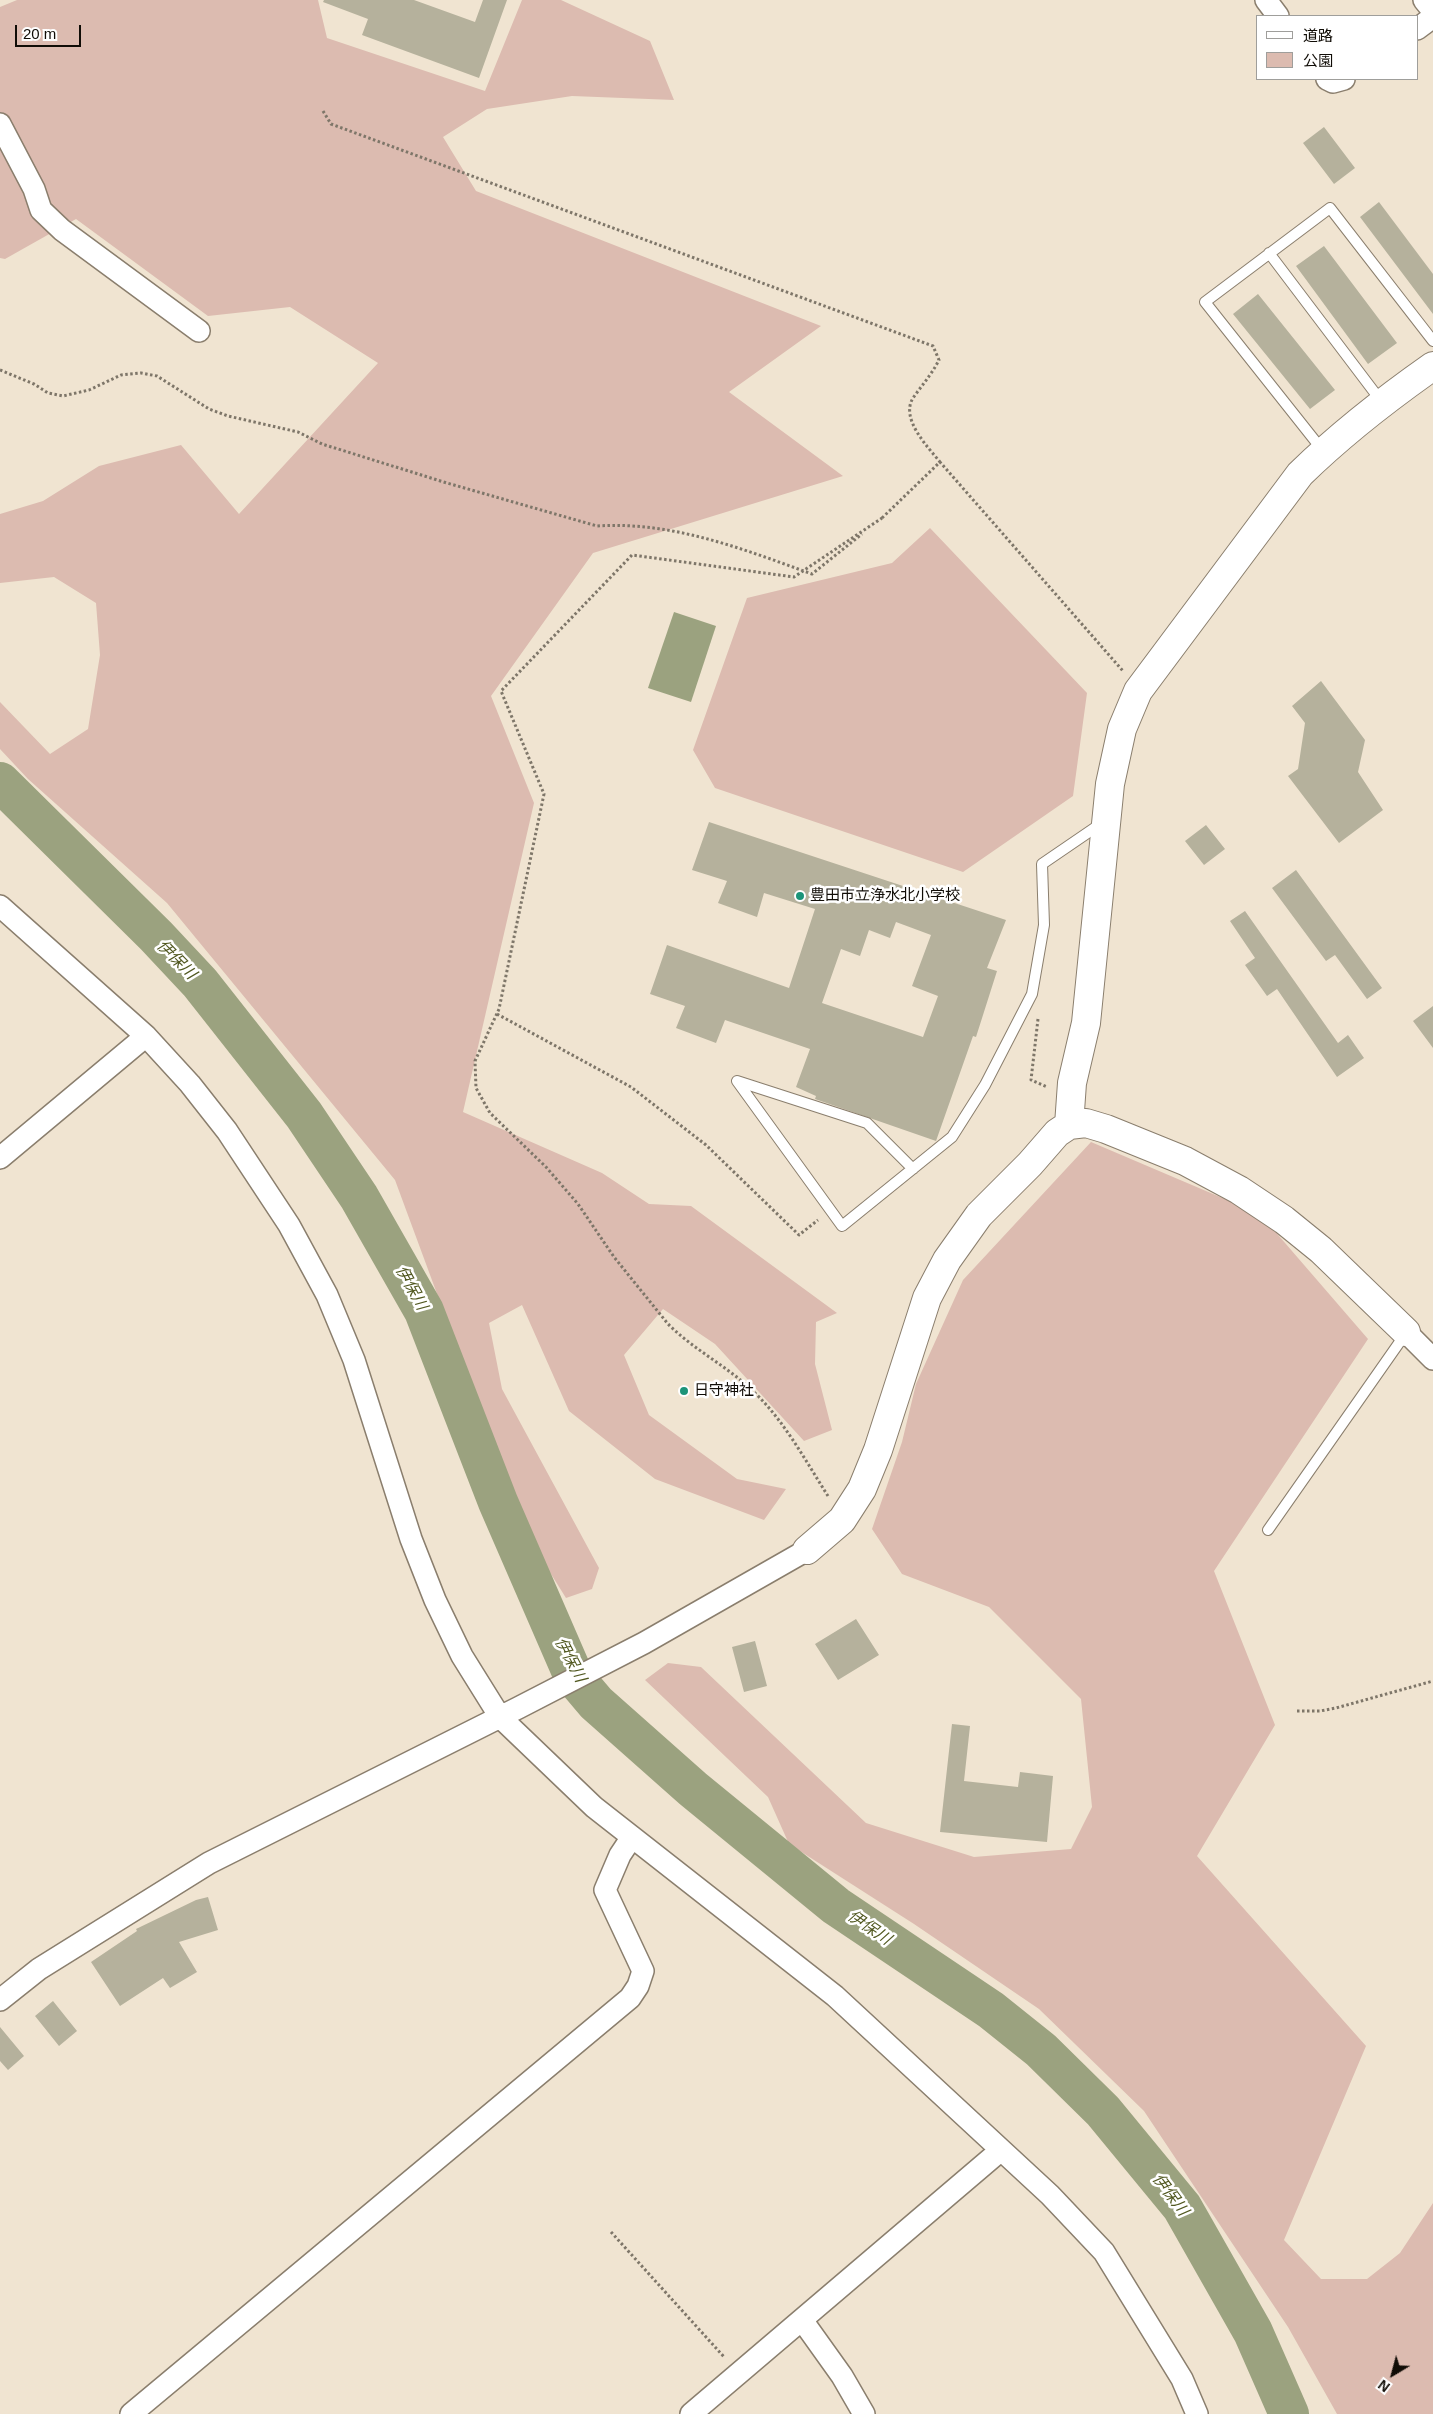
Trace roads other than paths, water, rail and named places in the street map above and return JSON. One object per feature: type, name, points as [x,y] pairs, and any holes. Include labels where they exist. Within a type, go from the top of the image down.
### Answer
[{"type":"street","points":[[1266,0],[1277,15]]},
{"type":"street","points":[[1424,0],[1433,11]]},
{"type":"street","points":[[1418,28],[1433,17]]},
{"type":"street","points":[[0,124],[34,189],[41,210],[62,230],[200,331]]},
{"type":"street","points":[[1069,1125],[1072,1083],[1086,1024],[1110,784],[1122,729],[1138,691],[1289,486],[1325,449],[1382,402],[1433,366]]},
{"type":"street","points":[[0,906],[146,1036],[190,1084],[228,1131],[289,1225],[327,1295],[354,1360],[411,1539],[435,1600],[462,1656],[509,1713],[594,1807],[835,1996],[1050,2195],[1104,2252],[1182,2379],[1197,2414]]},
{"type":"street","points":[[0,1158],[146,1036]]},
{"type":"street","points":[[0,2000],[39,1969],[209,1863],[509,1713],[644,1643],[807,1550],[842,1520],[862,1489],[878,1450],[927,1298],[947,1260],[979,1215],[1030,1164],[1057,1133],[1069,1125],[1086,1123],[1106,1129],[1185,1161],[1239,1190],[1284,1220],[1321,1250],[1433,1359]]},
{"type":"street","points":[[131,2414],[630,1998],[638,1986],[643,1970],[605,1890],[620,1855],[632,1837]]},
{"type":"street","points":[[691,2414],[1001,2150]]},
{"type":"street","points":[[802,2320],[842,2376],[864,2414]]},
{"type":"lane","points":[[1325,449],[1316,442],[1205,302],[1330,208],[1433,341]]},
{"type":"lane","points":[[1269,252],[1382,402]]},
{"type":"lane","points":[[913,1169],[867,1123],[737,1081],[842,1226],[913,1169],[952,1137],[985,1085],[1032,994],[1044,925],[1042,864],[1107,820]]},
{"type":"lane","points":[[1268,1530],[1406,1332]]},
{"type":"waterway","name":"伊保川","points":[[0,782],[156,936],[200,983],[304,1115],[359,1197],[424,1311],[498,1502],[574,1677],[596,1703],[693,1789],[836,1906],[991,2010],[1041,2050],[1103,2111],[1182,2207],[1253,2332],[1289,2414]]},
{"type":"place","name":"豊田市立浄水北小学校","points":[[800,896]]},
{"type":"place","name":"日守神社","points":[[684,1391]]}]
